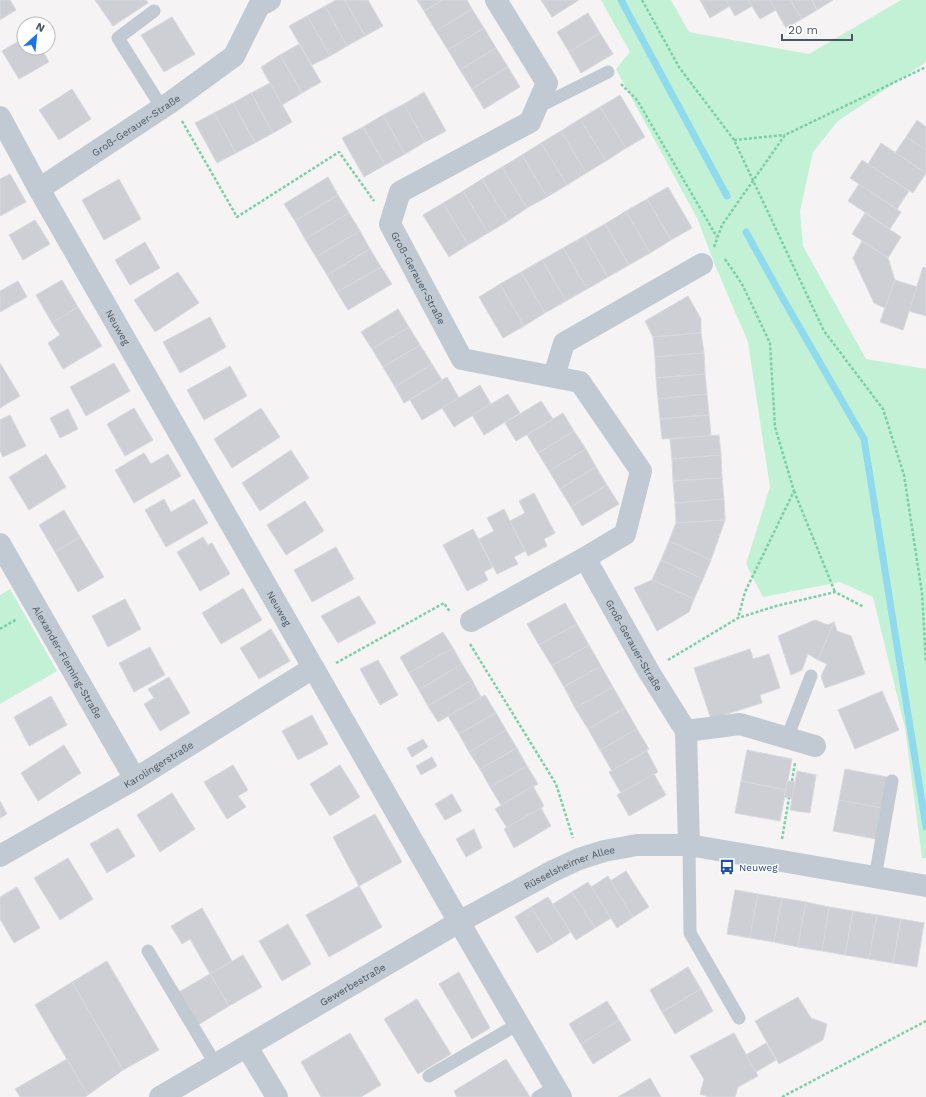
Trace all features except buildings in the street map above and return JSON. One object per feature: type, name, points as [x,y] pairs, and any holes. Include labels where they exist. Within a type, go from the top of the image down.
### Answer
[{"type":"street","name":"Groß-Gerauer-Straße","points":[[39,189],[167,105],[234,56],[259,6],[270,0]]},
{"type":"street","name":"Groß-Gerauer-Straße","points":[[463,626],[625,534],[641,471],[580,382],[462,359],[390,224],[400,192],[530,122],[547,84],[496,0]]},
{"type":"street","name":"Neuweg","points":[[0,117],[39,189],[324,666],[458,922],[518,1024],[552,1094]]},
{"type":"street","points":[[554,376],[564,343],[702,264]]},
{"type":"street","name":"Alexander-Fleming-Straße","points":[[0,544],[135,779]]},
{"type":"street","name":"Groß-Gerauer-Straße","points":[[585,558],[649,672],[686,732]]},
{"type":"street","name":"Karolingerstraße","points":[[0,856],[135,779],[324,666]]},
{"type":"street","points":[[689,845],[686,732],[740,724],[815,746]]},
{"type":"street","name":"Rüsselsheimer Allee","points":[[458,922],[553,871],[579,859],[604,851],[637,845],[689,845],[926,886]]},
{"type":"street","name":"Gewerbestraße","points":[[160,1097],[458,922]]},
{"type":"street","points":[[247,1047],[277,1097]]},
{"type":"lane","points":[[154,11],[118,38],[167,105]]},
{"type":"lane","points":[[536,108],[608,72]]},
{"type":"lane","points":[[787,738],[811,676]]},
{"type":"lane","points":[[875,878],[892,781]]},
{"type":"lane","points":[[689,845],[690,933],[738,1018]]},
{"type":"lane","points":[[148,951],[216,1064]]},
{"type":"lane","points":[[429,1076],[518,1024]]},
{"type":"path","points":[[642,0],[679,67],[734,140],[824,331],[883,409],[904,475],[922,593],[926,663]]},
{"type":"path","points":[[734,140],[785,135],[926,67]]},
{"type":"path","points":[[608,72],[637,100],[718,237]]},
{"type":"path","points":[[167,105],[237,217],[339,152],[390,224]]},
{"type":"path","points":[[722,225],[785,135]]},
{"type":"path","points":[[722,255],[742,284],[770,343],[776,427],[794,491],[835,592],[864,607]]},
{"type":"path","points":[[738,618],[745,592],[794,491]]},
{"type":"path","points":[[649,672],[738,618],[776,606],[835,592]]},
{"type":"path","points":[[324,666],[444,603],[463,626],[556,784],[574,840]]},
{"type":"path","points":[[780,846],[789,798]]},
{"type":"path","points":[[782,1097],[926,1021]]},
{"type":"green space","points":[[601,0],[671,0],[689,32],[809,54],[901,0],[926,0],[926,62],[838,121],[813,152],[800,211],[803,246],[866,359],[926,369],[926,858],[922,858],[905,728],[873,597],[840,582],[763,597],[746,564],[770,487],[748,342],[715,265],[698,220],[616,69],[630,52]]},
{"type":"green space","points":[[10,589],[57,671],[0,704],[0,595]]},
{"type":"waterway","points":[[621,0],[727,196]]},
{"type":"waterway","points":[[746,232],[864,439],[926,827]]},
{"type":"place","name":"Neuweg","points":[[727,867]]}]
